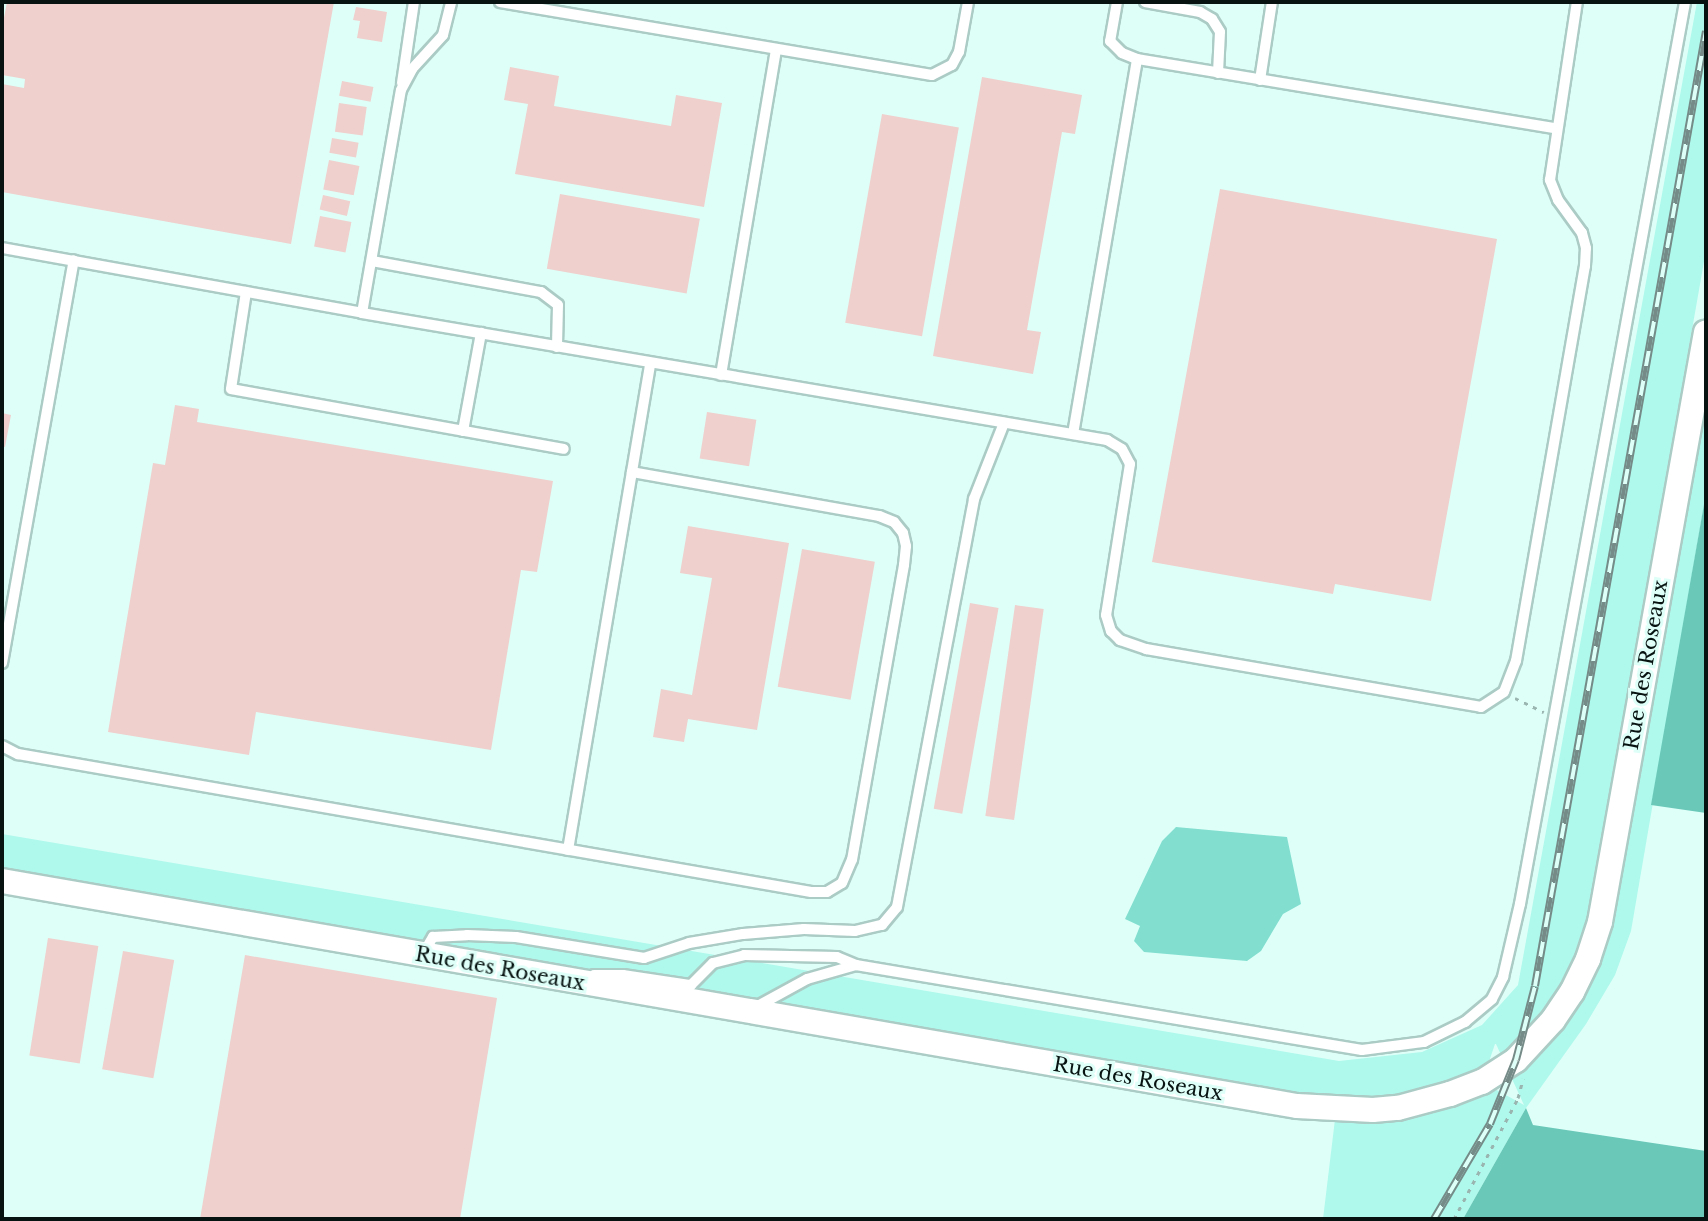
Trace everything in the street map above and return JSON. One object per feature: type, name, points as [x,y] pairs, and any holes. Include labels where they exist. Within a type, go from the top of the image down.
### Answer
[{"type":"street","name":"Rue des Roseaux","points":[[2,881],[422,956],[1336,1110],[1398,1108],[1450,1094],[1493,1075],[1516,1060],[1532,1043],[1572,992],[1600,922],[1706,332]]},
{"type":"lane","points":[[362,313],[414,2]]},
{"type":"lane","points":[[401,90],[412,69],[443,35],[451,2]]},
{"type":"lane","points":[[500,2],[932,75],[952,65],[959,52],[968,2]]},
{"type":"lane","points":[[1117,2],[1110,41],[1122,53],[1137,59],[1556,128]]},
{"type":"lane","points":[[1145,2],[1200,12],[1212,19],[1220,32],[1218,73]]},
{"type":"lane","points":[[1260,80],[1272,2]]},
{"type":"lane","points":[[2,248],[1115,443],[1130,464],[1106,615],[1111,631],[1120,640],[1146,649],[1471,706],[1490,703],[1504,692],[1516,661],[1585,266],[1586,248],[1582,233],[1558,200],[1550,180],[1577,2]]},
{"type":"lane","points":[[588,984],[596,973],[691,985],[713,963],[744,955],[837,957],[856,965],[1362,1050],[1424,1042],[1465,1022],[1492,999],[1503,977],[1554,718],[1685,2]]},
{"type":"lane","points":[[721,375],[776,50]]},
{"type":"lane","points":[[1073,434],[1137,59]]},
{"type":"lane","points":[[2,663],[74,260]]},
{"type":"lane","points":[[372,261],[541,292],[558,305],[557,347]]},
{"type":"lane","points":[[246,292],[231,389],[564,449]]},
{"type":"lane","points":[[463,431],[481,333]]},
{"type":"lane","points":[[568,850],[650,363]]},
{"type":"lane","points":[[422,956],[433,937],[516,937],[644,958],[689,943],[743,934],[804,929],[855,931],[882,925],[897,907],[974,499],[1004,423]]},
{"type":"lane","points":[[2,746],[18,754],[811,892],[827,892],[842,883],[852,860],[901,581],[906,546],[903,533],[894,522],[879,516],[632,472]]},
{"type":"lane","points":[[748,1011],[807,979],[856,965]]},
{"type":"path","points":[[1504,692],[1554,718]]},
{"type":"path","points":[[1454,1219],[1518,1098],[1532,1043]]},
{"type":"shaded area","points":[[1697,2],[1706,2],[1706,250],[1686,364],[1706,376],[1706,493],[1631,931],[1615,975],[1586,1024],[1526,1108],[1463,1219],[1323,1219],[1336,1111],[2,881],[2,834],[1339,1061],[1422,1052],[1482,1025],[1518,985]],"holes":[[[1496,1044],[1524,1105],[1482,1082]]]},
{"type":"shaded area","points":[[1706,493],[1706,813],[1651,805]]},
{"type":"shaded area","points":[[1176,827],[1287,837],[1301,904],[1283,914],[1261,951],[1247,961],[1144,952],[1134,941],[1140,926],[1125,919],[1162,841]]},
{"type":"shaded area","points":[[1526,1108],[1533,1125],[1706,1151],[1706,1219],[1463,1219]]},
{"type":"building","points":[[7,2],[334,2],[291,244],[2,192],[2,84],[24,88],[25,79],[2,75],[2,28]]},
{"type":"building","points":[[356,7],[387,12],[382,42],[357,38],[360,21],[353,20]]},
{"type":"building","points":[[510,67],[559,76],[554,106],[671,126],[676,95],[722,103],[704,207],[515,174],[528,104],[504,100]]},
{"type":"building","points":[[982,77],[1082,95],[1075,134],[1062,132],[1027,330],[1041,332],[1033,374],[933,356]]},
{"type":"building","points":[[342,81],[373,87],[371,102],[339,96]]},
{"type":"building","points":[[339,103],[367,107],[363,136],[335,132]]},
{"type":"building","points":[[882,114],[959,128],[922,336],[845,323]]},
{"type":"building","points":[[332,138],[359,143],[356,157],[329,153]]},
{"type":"building","points":[[329,160],[359,166],[354,195],[323,189]]},
{"type":"building","points":[[1220,189],[1497,239],[1431,601],[1335,584],[1333,594],[1152,562]]},
{"type":"building","points":[[560,194],[700,219],[687,294],[547,269]]},
{"type":"building","points":[[323,195],[350,201],[347,216],[320,210]]},
{"type":"building","points":[[320,216],[351,222],[345,253],[314,246]]},
{"type":"building","points":[[175,405],[199,409],[197,422],[553,481],[537,572],[521,570],[491,750],[256,712],[249,755],[108,732],[153,463],[165,465]]},
{"type":"building","points":[[707,412],[756,420],[749,466],[700,458]]},
{"type":"building","points":[[2,413],[11,415],[5,447],[2,446]]},
{"type":"building","points":[[688,526],[789,543],[757,730],[688,719],[684,742],[653,737],[661,689],[692,695],[712,578],[680,573]]},
{"type":"building","points":[[802,549],[875,562],[851,700],[778,687]]},
{"type":"building","points":[[970,603],[999,608],[962,814],[934,809]]},
{"type":"building","points":[[1015,605],[1044,609],[1014,820],[985,816]]},
{"type":"building","points":[[48,938],[98,946],[80,1064],[29,1056]]},
{"type":"building","points":[[123,951],[174,960],[153,1078],[102,1069]]},
{"type":"building","points":[[245,955],[497,998],[460,1219],[200,1219]]},
{"type":"railway","points":[[1434,1219],[1490,1124],[1516,1060],[1535,986],[1706,31]]}]
